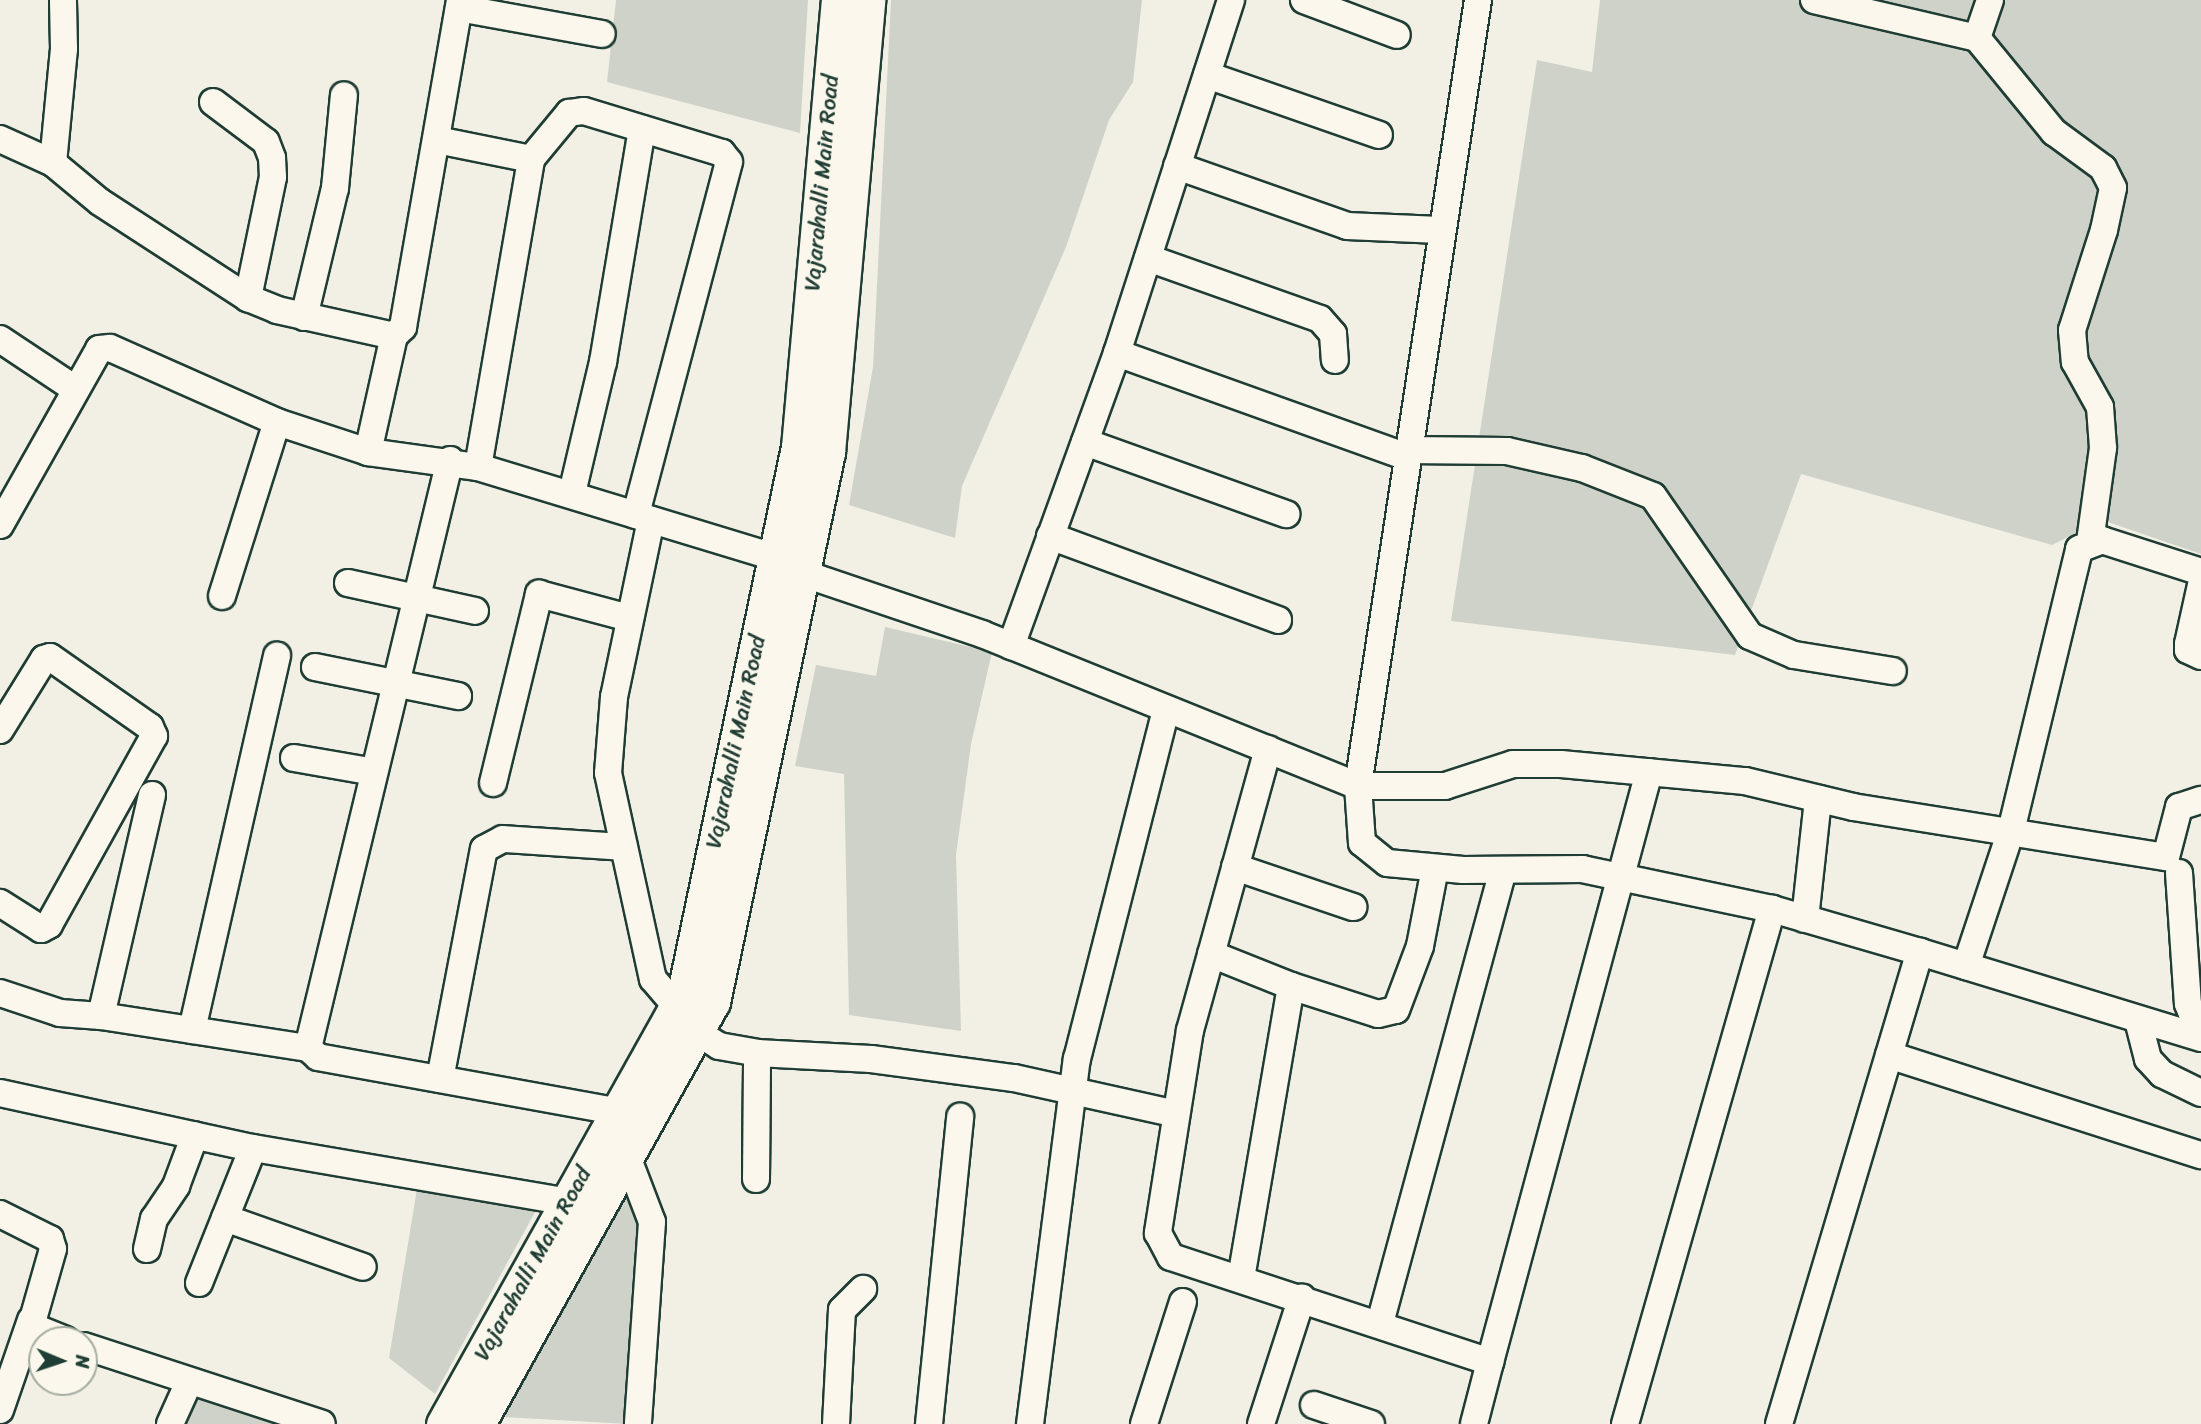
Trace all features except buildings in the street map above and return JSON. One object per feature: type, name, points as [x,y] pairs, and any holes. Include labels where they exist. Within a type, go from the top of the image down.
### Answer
[{"type":"main road","name":"Vajarahalli Main Road","points":[[478,1424],[700,1034],[713,1002],[788,565],[838,0]]},
{"type":"main road","name":"Vajarahalli Main Road","points":[[443,1424],[678,1007],[788,565],[828,452],[868,0]]},
{"type":"street","points":[[53,163],[64,49],[63,0]]},
{"type":"street","points":[[1011,646],[1117,353],[1230,0]]},
{"type":"street","points":[[1304,0],[1397,35]]},
{"type":"street","points":[[1478,0],[1440,230],[1358,786],[1363,844],[1387,863],[1503,870],[1583,869],[1772,909],[2201,1037]]},
{"type":"street","points":[[1814,0],[1977,38],[2054,132],[2103,168],[2113,188],[2104,230],[2072,330],[2075,362],[2100,407],[2103,448],[2090,542]]},
{"type":"street","points":[[1977,38],[1990,0]]},
{"type":"street","points":[[368,452],[394,336],[403,327],[460,4],[602,34]]},
{"type":"street","points":[[1207,75],[1380,135]]},
{"type":"street","points":[[304,317],[335,188],[344,94]]},
{"type":"street","points":[[213,102],[266,142],[272,158],[273,177],[248,298]]},
{"type":"street","points":[[478,467],[531,159],[569,113],[584,111],[722,153],[729,162],[643,518],[609,745],[608,773],[653,979],[700,1034],[719,1046],[758,1053],[871,1059],[1073,1088],[1176,1114]]},
{"type":"street","points":[[572,493],[603,362],[642,129]]},
{"type":"street","points":[[0,139],[53,163],[100,202],[177,248],[248,298],[304,317],[394,336]]},
{"type":"street","points":[[438,140],[531,159]]},
{"type":"street","points":[[1177,166],[1347,226],[1440,230]]},
{"type":"street","points":[[1148,258],[1320,319],[1333,334],[1335,360]]},
{"type":"street","points":[[0,339],[75,389]]},
{"type":"street","points":[[3,512],[99,349],[110,348],[277,422],[368,452],[450,460],[478,467],[572,493],[788,565],[1011,646],[1358,786],[1445,786],[1513,764],[1745,781],[1818,799],[2011,831],[2182,869]]},
{"type":"street","points":[[1117,353],[1406,453],[1507,451],[1582,468],[1653,496],[1750,636],[1794,654],[1893,671]]},
{"type":"street","points":[[222,596],[277,422]]},
{"type":"street","points":[[1085,442],[1286,514]]},
{"type":"street","points":[[308,1048],[450,460]]},
{"type":"street","points":[[1050,536],[1278,620]]},
{"type":"street","points":[[1966,966],[2011,831],[2072,564],[2079,549],[2090,542],[2114,543],[2201,572]]},
{"type":"street","points":[[348,583],[475,611]]},
{"type":"street","points":[[2201,586],[2188,644],[2188,650],[2201,656]]},
{"type":"street","points":[[494,783],[539,594],[629,618]]},
{"type":"street","points":[[192,1030],[278,656]]},
{"type":"street","points":[[0,730],[44,659],[50,657],[150,727],[154,736],[49,925],[41,929],[0,903]]},
{"type":"street","points":[[315,667],[458,696]]},
{"type":"street","points":[[1030,1424],[1073,1088],[1166,709]]},
{"type":"street","points":[[1268,749],[1190,1030],[1158,1233],[1171,1257],[1302,1297],[1490,1362]]},
{"type":"street","points":[[294,758],[374,772]]},
{"type":"street","points":[[1474,1424],[1649,772]]},
{"type":"street","points":[[101,1016],[152,795]]},
{"type":"street","points":[[1805,919],[1818,799]]},
{"type":"street","points":[[2201,800],[2179,807],[2182,869],[2190,912],[2188,1004],[2201,1037]]},
{"type":"street","points":[[440,1079],[484,849],[503,839],[624,847]]},
{"type":"street","points":[[1235,867],[1353,907]]},
{"type":"street","points":[[1210,954],[1291,986],[1378,1014],[1395,1010],[1420,946],[1435,867]]},
{"type":"street","points":[[1380,1323],[1503,870]]},
{"type":"street","points":[[1625,1424],[1772,909]]},
{"type":"street","points":[[1779,1424],[1920,952]]},
{"type":"street","points":[[1241,1278],[1291,986]]},
{"type":"street","points":[[0,992],[60,1013],[101,1016],[308,1048],[318,1057],[620,1112]]},
{"type":"street","points":[[2138,1020],[2141,1046],[2148,1059],[2162,1074],[2201,1093]]},
{"type":"street","points":[[756,1179],[758,1053]]},
{"type":"street","points":[[1889,1055],[2201,1155]]},
{"type":"street","points":[[0,1093],[253,1148],[568,1202]]},
{"type":"street","points":[[929,1424],[960,1117]]},
{"type":"street","points":[[147,1249],[154,1219],[176,1186],[195,1135]]},
{"type":"street","points":[[199,1283],[253,1148]]},
{"type":"street","points":[[628,1159],[652,1222],[638,1424]]},
{"type":"street","points":[[0,1214],[50,1239],[53,1249],[0,1410]]},
{"type":"street","points":[[225,1218],[363,1267]]},
{"type":"street","points":[[836,1424],[842,1310],[863,1289]]},
{"type":"street","points":[[1261,1424],[1302,1297]]},
{"type":"street","points":[[1144,1424],[1182,1303]]},
{"type":"street","points":[[30,1320],[34,1326]]},
{"type":"street","points":[[98,1351],[322,1424]]},
{"type":"street","points":[[170,1424],[189,1382]]},
{"type":"street","points":[[1314,1405],[1371,1424]]},
{"type":"shaded area","points":[[616,0],[808,0],[800,133],[607,82]]},
{"type":"shaded area","points":[[891,0],[1142,0],[1133,82],[1109,120],[1066,247],[962,486],[955,538],[849,505],[873,367]]},
{"type":"shaded area","points":[[1600,0],[2201,0],[2201,554],[2102,520],[2052,545],[1801,474],[1735,655],[1451,621],[1537,60],[1592,72]]},
{"type":"shaded area","points":[[885,627],[992,652],[971,744],[956,855],[961,1031],[849,1015],[844,774],[795,766],[816,665],[876,676]]},
{"type":"shaded area","points":[[418,1183],[539,1205],[435,1394],[389,1358]]},
{"type":"shaded area","points":[[627,1197],[645,1232],[628,1424],[502,1417]]},
{"type":"shaded area","points":[[195,1392],[283,1424],[179,1424]]}]
